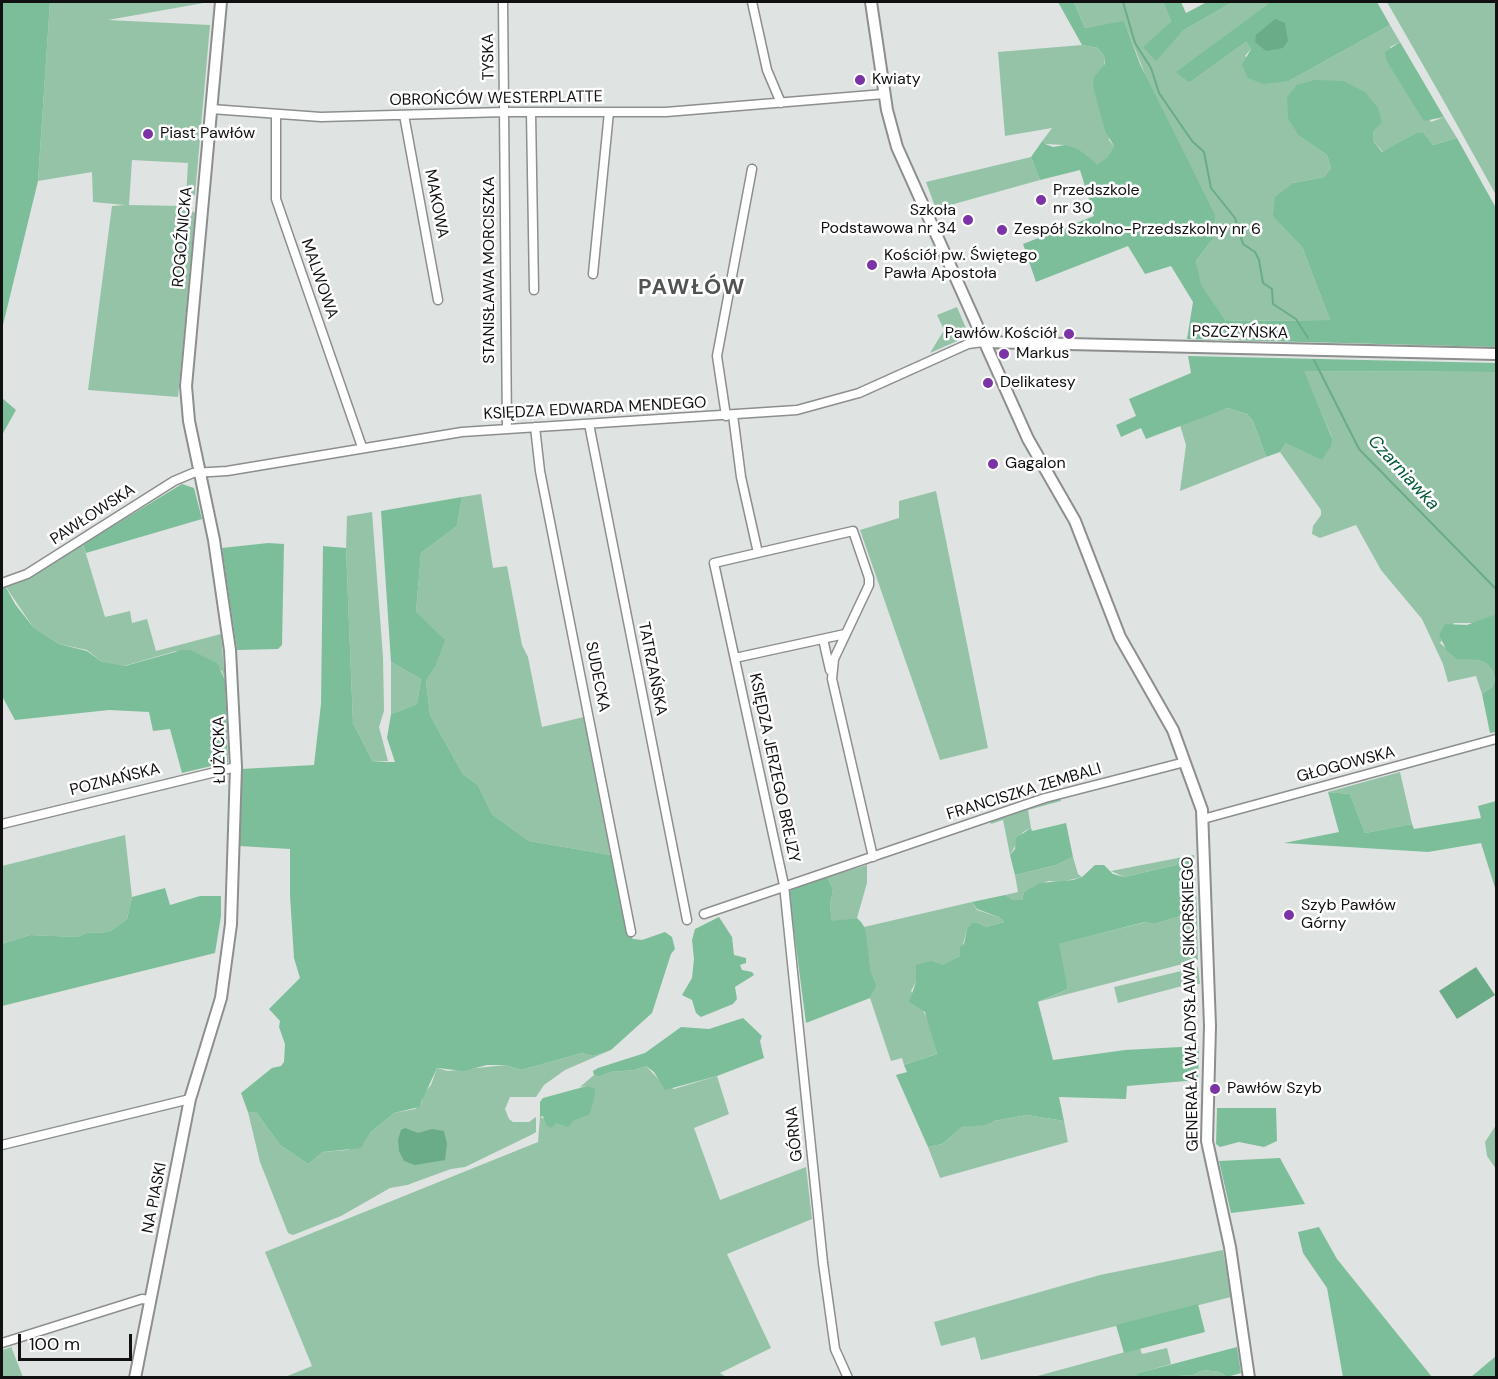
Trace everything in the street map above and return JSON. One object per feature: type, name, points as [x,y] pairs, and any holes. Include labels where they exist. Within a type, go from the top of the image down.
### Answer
[{"type":"street","name":"ROGOŹNICKA","points":[[200,474],[189,421],[186,386],[221,2]]},
{"type":"street","name":"TYSKA","points":[[504,2],[505,112]]},
{"type":"street","points":[[752,2],[761,49],[781,103]]},
{"type":"street","name":"GENERAŁA WŁADYSŁAWA SIKORSKIEGO","points":[[871,2],[889,123],[897,147],[1034,451],[1076,521],[1120,637],[1169,723],[1185,762],[1203,819],[1210,1026],[1207,1141],[1230,1247],[1249,1377]]},
{"type":"street","name":"OBROŃCÓW WESTERPLATTE","points":[[211,109],[321,117],[505,112],[693,111],[884,94]]},
{"type":"street","name":"STANISŁAWA MORCISZKA","points":[[505,112],[507,429]]},
{"type":"street","points":[[531,112],[534,290]]},
{"type":"street","points":[[593,274],[609,112]]},
{"type":"street","name":"MAKOWA","points":[[404,114],[438,300]]},
{"type":"street","name":"MALWOWA","points":[[276,115],[276,199],[362,447]]},
{"type":"street","points":[[752,169],[717,356],[758,553]]},
{"type":"street","name":"PSZCZYŃSKA","points":[[983,342],[1497,354]]},
{"type":"street","name":"KSIĘDZA EDWARDA MENDEGO","points":[[200,474],[441,434],[787,411],[836,401],[867,390],[968,344],[983,342]]},
{"type":"street","name":"TATRZAŃSKA","points":[[589,424],[687,920]]},
{"type":"street","name":"SUDECKA","points":[[535,427],[540,471],[631,932]]},
{"type":"street","name":"PAWŁOWSKA","points":[[2,583],[43,565],[174,481],[193,473],[200,474]]},
{"type":"street","name":"ŁUŻYCKA","points":[[200,474],[225,608],[234,704],[236,767],[229,950],[213,1026]]},
{"type":"street","name":"KSIĘDZA JERZEGO BREJZY","points":[[735,658],[845,634],[869,585],[869,578],[853,531],[714,563],[784,885]]},
{"type":"street","points":[[832,679],[834,659],[845,634]]},
{"type":"street","points":[[823,639],[873,857]]},
{"type":"street","name":"GŁOGOWSKA","points":[[1203,819],[1496,739]]},
{"type":"street","name":"FRANCISZKA ZEMBALI","points":[[704,914],[1045,798],[1185,762]]},
{"type":"street","name":"POZNAŃSKA","points":[[2,825],[236,767]]},
{"type":"street","name":"GÓRNA","points":[[784,885],[823,1263],[835,1349],[848,1377]]},
{"type":"street","name":"NA PIASKI","points":[[135,1377],[190,1099],[213,1026]]},
{"type":"street","points":[[2,1145],[190,1099]]},
{"type":"street","points":[[2,1343],[142,1299],[151,1300]]},
{"type":"shaded area","points":[[2,2],[50,2],[38,181],[2,329]]},
{"type":"shaded area","points":[[50,2],[209,2],[108,20],[210,25],[195,195],[186,198],[188,163],[132,160],[129,205],[183,206],[195,213],[178,397],[88,390],[112,206],[125,205],[93,202],[92,172],[38,181]]},
{"type":"shaded area","points":[[1058,2],[1074,2],[1085,28],[1124,21],[1140,64],[1215,215],[1212,240],[1196,261],[1201,285],[1226,321],[1330,320],[1302,247],[1273,216],[1275,197],[1293,183],[1324,177],[1331,168],[1327,155],[1299,136],[1288,118],[1287,97],[1297,85],[1314,80],[1343,81],[1365,92],[1378,108],[1382,122],[1373,132],[1373,141],[1382,152],[1416,133],[1424,133],[1433,145],[1457,138],[1496,208],[1496,347],[1187,339],[1193,302],[1171,266],[1145,274],[1128,246],[1036,282],[1023,244],[1094,216],[1080,170],[1040,180],[1031,157],[1043,140],[1045,144],[1053,147],[1065,145],[1078,149],[1097,164],[1107,158],[1114,146],[1105,131],[1093,86],[1094,77],[1105,64],[1104,56],[1098,48],[1082,45]]},
{"type":"shaded area","points":[[1074,2],[1163,2],[1171,22],[1156,60],[1184,30],[1233,2],[1299,2],[1177,72],[1189,83],[1246,42],[1251,49],[1245,56],[1289,81],[1390,25],[1400,42],[1390,47],[1431,122],[1444,117],[1457,138],[1433,145],[1424,133],[1416,133],[1383,152],[1373,141],[1373,132],[1382,121],[1299,136],[1327,155],[1331,168],[1324,177],[1293,183],[1274,216],[1302,247],[1330,320],[1226,321],[1200,285],[1196,261],[1212,240],[1124,22],[1085,28]]},
{"type":"shaded area","points":[[1163,2],[1181,2],[1186,13],[1207,2],[1233,2],[1184,30],[1156,61],[1143,47],[1171,22]]},
{"type":"shaded area","points":[[1271,2],[1377,2],[1390,25],[1289,81],[1263,84],[1248,78],[1242,65],[1251,49],[1246,42],[1189,83],[1176,72]]},
{"type":"shaded area","points":[[1387,2],[1496,2],[1496,195],[1446,105]]},
{"type":"shaded area","points":[[1275,19],[1285,23],[1288,41],[1283,48],[1266,51],[1255,42],[1256,35]]},
{"type":"shaded area","points":[[1400,42],[1444,117],[1424,121],[1386,60],[1385,52]]},
{"type":"shaded area","points":[[1082,45],[1098,48],[1104,56],[1109,140],[1114,146],[1107,159],[1097,164],[1065,145],[1045,144],[1043,140],[1052,128],[1005,136],[998,52]]},
{"type":"shaded area","points":[[1031,157],[1040,180],[936,209],[926,182]]},
{"type":"shaded area","points":[[957,307],[968,333],[966,337],[930,353],[944,330],[937,315]]},
{"type":"shaded area","points":[[1188,356],[1496,363],[1496,372],[1304,371],[1332,438],[1331,446],[1322,460],[1286,443],[1280,452],[1266,457],[1253,421],[1247,414],[1228,408],[1146,439],[1141,428],[1121,437],[1116,425],[1136,416],[1129,399],[1191,373]]},
{"type":"shaded area","points":[[1303,371],[1496,372],[1496,614],[1476,623],[1454,623],[1440,643],[1457,658],[1486,663],[1492,670],[1495,679],[1492,687],[1482,694],[1476,676],[1448,682],[1443,664],[1422,619],[1381,570],[1356,525],[1320,538],[1312,534],[1313,526],[1321,515],[1321,510],[1280,452],[1286,443],[1332,437]]},
{"type":"shaded area","points":[[2,398],[16,410],[2,435]]},
{"type":"shaded area","points":[[1228,408],[1247,414],[1253,421],[1266,457],[1180,491],[1186,445],[1180,425]]},
{"type":"shaded area","points":[[182,484],[194,488],[202,519],[86,553],[83,544]]},
{"type":"shaded area","points":[[936,491],[988,748],[940,760],[860,530],[899,518],[899,501]]},
{"type":"shaded area","points":[[481,494],[493,568],[507,566],[522,645],[528,657],[542,727],[584,717],[611,855],[529,841],[492,814],[478,785],[463,774],[430,715],[426,681],[435,667],[416,612],[421,553],[457,526],[462,497]]},
{"type":"shaded area","points":[[462,497],[457,526],[421,553],[416,612],[445,640],[435,667],[426,681],[430,715],[463,774],[478,785],[492,814],[529,841],[611,855],[630,935],[633,939],[642,940],[665,932],[672,937],[675,949],[671,954],[652,1013],[611,1050],[593,1056],[582,1053],[521,1070],[506,1065],[487,1065],[464,1071],[437,1068],[419,1107],[394,1113],[371,1132],[361,1148],[323,1152],[308,1164],[280,1145],[256,1112],[248,1112],[241,1093],[272,1068],[281,1066],[284,1062],[285,1044],[279,1027],[280,1021],[269,1009],[300,978],[294,958],[290,849],[239,846],[241,769],[314,765],[321,704],[323,546],[346,548],[353,723],[373,762],[395,762],[387,738],[391,714],[417,704],[421,679],[391,662],[381,511]]},
{"type":"shaded area","points":[[372,512],[383,657],[384,711],[379,727],[388,761],[373,762],[353,723],[346,548],[347,516]]},
{"type":"shaded area","points":[[268,543],[284,544],[282,645],[278,649],[237,650],[222,548]]},
{"type":"shaded area","points":[[83,544],[105,617],[130,611],[132,623],[147,619],[156,651],[221,634],[225,680],[222,671],[176,651],[124,666],[102,662],[87,650],[59,644],[33,627],[6,587],[35,575]]},
{"type":"shaded area","points":[[2,580],[15,604],[33,627],[59,644],[87,651],[102,662],[125,666],[182,650],[190,650],[217,663],[225,680],[228,762],[182,773],[170,729],[153,731],[149,712],[109,710],[15,720],[2,696]]},
{"type":"shaded area","points":[[1496,614],[1496,732],[1490,733],[1482,694],[1492,687],[1495,679],[1492,670],[1486,663],[1477,660],[1457,659],[1447,651],[1439,635],[1445,624],[1467,625]]},
{"type":"shaded area","points":[[391,662],[421,679],[417,704],[391,714]]},
{"type":"shaded area","points":[[1400,772],[1412,824],[1365,833],[1350,794],[1328,792]]},
{"type":"shaded area","points":[[1328,792],[1350,794],[1365,833],[1412,824],[1414,829],[1481,818],[1478,806],[1496,801],[1496,891],[1481,843],[1428,852],[1284,843],[1339,832]]},
{"type":"shaded area","points":[[1060,798],[1061,801],[1028,810],[1031,828],[1023,832],[1010,855],[1003,820],[991,824],[990,820]]},
{"type":"shaded area","points":[[1066,823],[1073,857],[1056,865],[1015,875],[1010,855],[1015,849],[1016,838],[1031,828],[1032,831]]},
{"type":"shaded area","points":[[125,835],[132,897],[127,919],[109,932],[87,933],[77,937],[30,935],[2,944],[2,866]]},
{"type":"shaded area","points":[[1194,855],[1197,911],[1154,924],[1145,922],[1059,944],[1068,989],[1038,1002],[1053,1060],[1125,1050],[1199,1046],[1198,1080],[1127,1086],[1126,1099],[1059,1097],[1064,1121],[1027,1115],[994,1121],[985,1125],[962,1127],[942,1144],[928,1147],[896,1075],[907,1072],[904,1065],[937,1054],[925,1012],[909,1002],[916,982],[916,965],[931,961],[943,965],[960,956],[960,947],[964,944],[967,929],[972,923],[979,923],[986,927],[1004,922],[999,917],[977,909],[972,902],[1005,895],[1014,900],[1022,900],[1024,892],[1040,883],[1073,880],[1082,877],[1095,865],[1104,865],[1113,874],[1124,877],[1176,865],[1178,858]]},
{"type":"shaded area","points":[[1073,857],[1078,874],[1082,877],[1061,882],[1048,881],[1024,892],[1022,900],[1014,900],[1005,895],[1018,892],[1015,875],[1056,865]]},
{"type":"shaded area","points":[[1178,858],[1176,865],[1124,877],[1111,871]]},
{"type":"shaded area","points":[[867,865],[867,883],[857,918],[832,922],[830,906],[833,889],[827,877]]},
{"type":"shaded area","points":[[827,877],[833,889],[830,906],[832,921],[857,918],[861,922],[865,928],[871,972],[877,986],[870,998],[806,1023],[789,893],[793,887]]},
{"type":"shaded area","points":[[165,888],[170,905],[200,896],[221,896],[221,916],[215,953],[2,1006],[2,944],[30,935],[77,937],[87,933],[109,932],[127,919],[132,897]]},
{"type":"shaded area","points":[[972,902],[977,910],[999,917],[1004,922],[986,927],[979,923],[967,929],[960,956],[943,966],[916,965],[916,982],[911,991],[928,1019],[937,1054],[904,1065],[902,1058],[891,1061],[870,998],[877,986],[871,972],[864,927]]},
{"type":"shaded area","points":[[1197,911],[1198,960],[1041,1001],[1068,989],[1058,944],[1146,922],[1154,924]]},
{"type":"shaded area","points":[[719,917],[732,937],[734,955],[746,958],[746,963],[740,965],[742,970],[752,972],[754,975],[735,987],[737,999],[733,1004],[701,1017],[696,1013],[692,1000],[682,995],[692,978],[694,959],[692,940],[695,929]]},
{"type":"shaded area","points":[[1198,967],[1200,984],[1186,985],[1118,1003],[1114,987]]},
{"type":"shaded area","points":[[1476,967],[1495,995],[1457,1019],[1439,991]]},
{"type":"shaded area","points":[[743,1018],[762,1036],[760,1041],[764,1058],[717,1076],[665,1090],[654,1072],[646,1066],[635,1070],[610,1072],[599,1077],[594,1075],[593,1071],[598,1068],[645,1053],[681,1027],[709,1029]]},
{"type":"shaded area","points":[[611,1050],[565,1070],[544,1085],[536,1097],[510,1097],[505,1109],[509,1119],[513,1122],[529,1122],[536,1117],[536,1132],[533,1134],[465,1167],[451,1169],[407,1185],[390,1188],[341,1216],[293,1235],[288,1233],[260,1162],[248,1112],[256,1112],[280,1145],[308,1164],[323,1152],[347,1150],[364,1143],[371,1132],[394,1113],[415,1109],[422,1102],[423,1094],[431,1085],[437,1068],[448,1071],[506,1065],[521,1070],[582,1053],[593,1056]]},
{"type":"shaded area","points":[[646,1066],[664,1085],[674,1089],[717,1076],[729,1114],[694,1128],[720,1200],[806,1167],[812,1219],[727,1254],[771,1348],[720,1373],[726,1377],[285,1377],[312,1366],[265,1252],[538,1142],[540,1117],[556,1123],[587,1116],[594,1095],[587,1086],[580,1087],[594,1075],[599,1077],[610,1072],[635,1070]]},
{"type":"shaded area","points":[[587,1086],[595,1089],[595,1095],[587,1116],[574,1120],[568,1127],[556,1123],[551,1128],[546,1125],[543,1116],[540,1117],[540,1102],[543,1098]]},
{"type":"shaded area","points":[[1217,1108],[1276,1108],[1277,1141],[1264,1147],[1239,1142],[1220,1147],[1216,1144]]},
{"type":"shaded area","points":[[1027,1115],[1064,1121],[1068,1142],[940,1178],[928,1147],[942,1144],[962,1127]]},
{"type":"shaded area","points":[[1496,1125],[1496,1169],[1487,1156],[1485,1142]]},
{"type":"shaded area","points":[[405,1128],[418,1133],[432,1129],[444,1131],[447,1144],[445,1160],[415,1165],[404,1161],[399,1151],[398,1140],[401,1130]]},
{"type":"shaded area","points":[[1280,1158],[1305,1204],[1231,1213],[1219,1161]]},
{"type":"shaded area","points":[[1319,1227],[1337,1259],[1432,1377],[1343,1377],[1327,1288],[1303,1253],[1298,1232]]},
{"type":"shaded area","points":[[1223,1250],[1231,1297],[981,1360],[975,1337],[941,1346],[934,1322],[1100,1275]]},
{"type":"shaded area","points":[[1198,1304],[1205,1332],[1124,1353],[1116,1325]]},
{"type":"shaded area","points":[[12,1347],[23,1377],[2,1377],[2,1350]]},
{"type":"shaded area","points":[[1237,1347],[1241,1373],[1227,1377],[1220,1372],[1203,1370],[1193,1375],[1149,1378],[1135,1374]]},
{"type":"shaded area","points":[[1140,1348],[1142,1354],[1167,1348],[1171,1364],[1136,1374],[1140,1377],[1030,1378]]},
{"type":"shaded area","points":[[1496,1356],[1496,1377],[1471,1377]]},
{"type":"shaded area","points":[[1203,1370],[1220,1372],[1227,1377],[1149,1378],[1193,1375]]},
{"type":"waterway","name":"Czarniawka","points":[[1123,2],[1135,43],[1151,68],[1159,93],[1192,141],[1204,152],[1211,188],[1235,218],[1243,244],[1255,252],[1259,260],[1263,283],[1272,289],[1273,304],[1296,319],[1308,338]]},
{"type":"waterway","name":"Czarniawka","points":[[1314,360],[1359,449],[1496,589]]},
{"type":"place","name":"Kwiaty","points":[[860,80]]},
{"type":"place","name":"Piast Pawłów","points":[[148,134]]},
{"type":"place","name":"Przedszkole nr 30","points":[[1041,200]]},
{"type":"place","name":"Szkoła Podstawowa nr 34","points":[[968,220]]},
{"type":"place","name":"Zespół Szkolno-Przedszkolny nr 6","points":[[1002,230]]},
{"type":"place","name":"Kościół pw. Świętego Pawła Apostoła","points":[[872,265]]},
{"type":"place","name":"Pawłów Kościół","points":[[1069,334]]},
{"type":"place","name":"Markus","points":[[1004,354]]},
{"type":"place","name":"Delikatesy","points":[[988,383]]},
{"type":"place","name":"Gagalon","points":[[993,464]]},
{"type":"place","name":"Szyb Pawłów Górny","points":[[1289,915]]},
{"type":"place","name":"Pawłów Szyb","points":[[1215,1089]]},
{"type":"district","name":"PAWŁÓW","points":[[692,288]]}]
